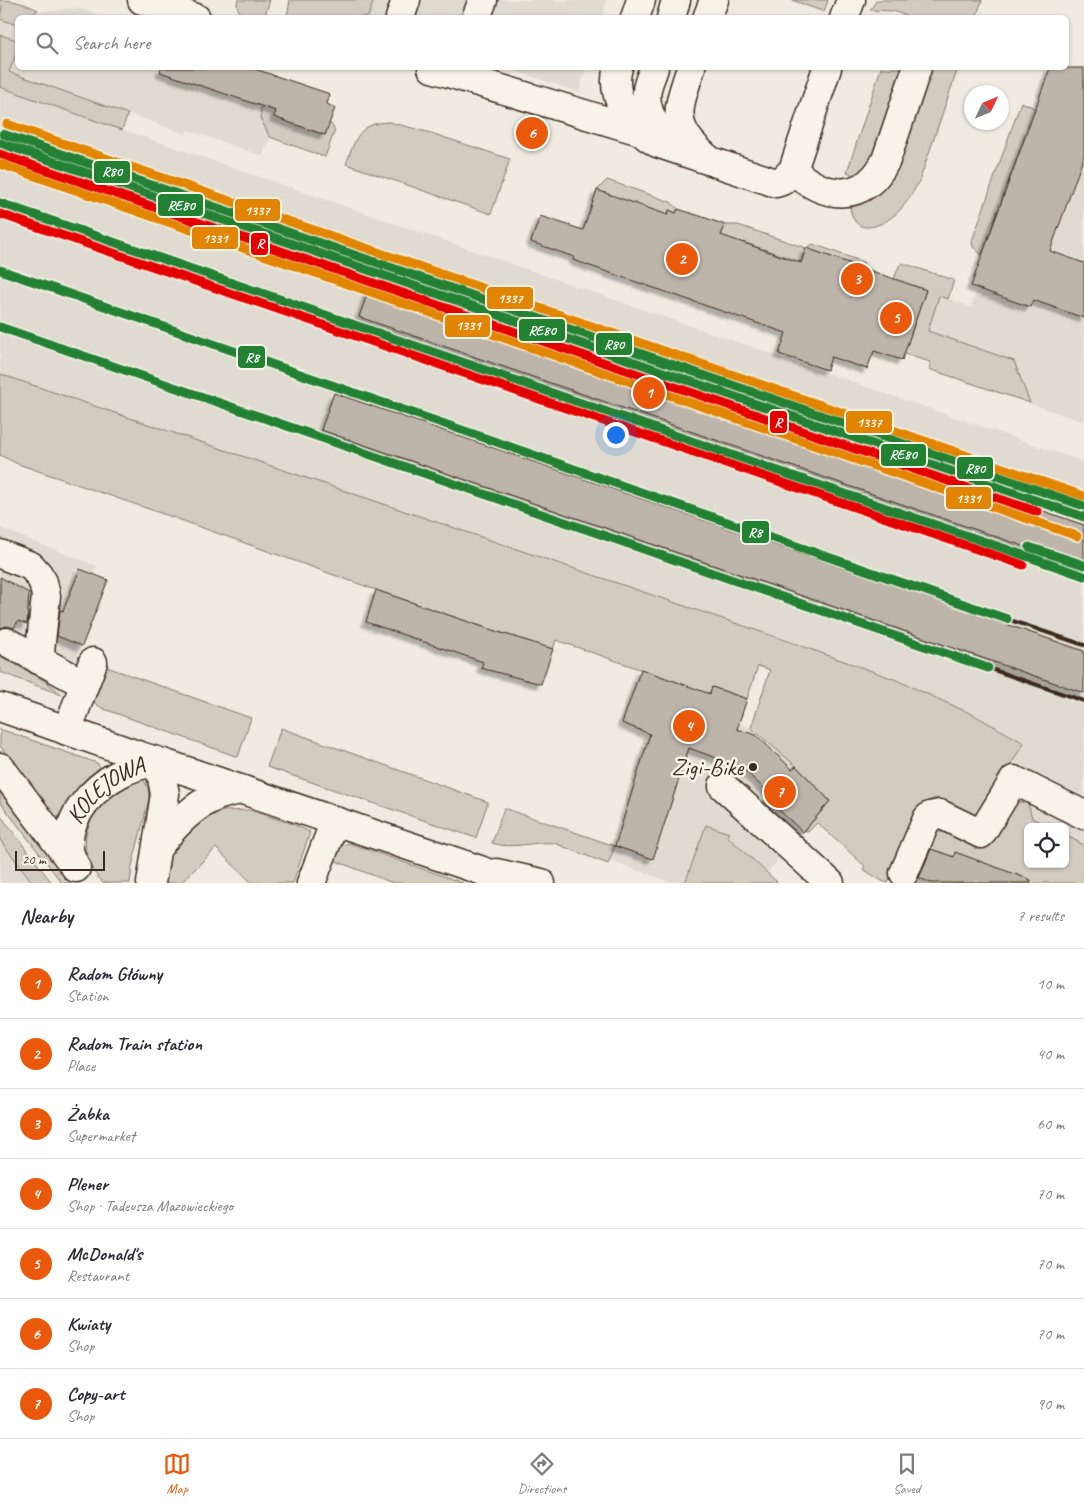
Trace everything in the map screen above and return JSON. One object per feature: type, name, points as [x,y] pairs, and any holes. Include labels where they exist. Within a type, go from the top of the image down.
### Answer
[{"type":"street","points":[[142,0],[187,15]]},
{"type":"street","points":[[401,15],[406,0]]},
{"type":"street","points":[[477,15],[483,0]]},
{"type":"street","points":[[636,15],[641,0]]},
{"type":"street","points":[[671,15],[676,0]]},
{"type":"street","points":[[845,15],[851,0]]},
{"type":"street","points":[[445,70],[465,73],[640,130]]},
{"type":"street","points":[[618,70],[617,91],[627,114],[640,130],[657,143],[776,183],[782,181],[793,170],[826,70]]},
{"type":"street","points":[[653,70],[647,90],[648,106],[657,128],[668,143],[677,149]]},
{"type":"street","points":[[689,70],[679,103],[678,114],[681,126],[687,136],[700,152],[712,162]]},
{"type":"street","points":[[793,170],[818,188],[839,194],[855,191],[871,181],[879,173],[886,160],[916,70]]},
{"type":"street","points":[[1,554],[31,566],[43,582],[46,596],[39,660]]},
{"type":"street","points":[[7,642],[39,660],[89,673],[66,731]]},
{"type":"street","points":[[0,707],[66,731],[480,870],[512,883]]},
{"type":"street","name":"KOLEJOWA","points":[[82,875],[69,852],[69,841],[71,826],[90,796],[120,773],[156,761],[165,794],[150,883]]},
{"type":"street","name":"KOLEJOWA","points":[[0,767],[82,875]]},
{"type":"street","points":[[904,873],[930,816],[940,814],[981,834],[1014,780],[1084,815]]},
{"type":"street","points":[[723,786],[830,883]]},
{"type":"street","points":[[157,848],[175,824],[200,803],[228,791],[242,790]]},
{"type":"street","points":[[311,883],[335,821]]},
{"type":"street","points":[[480,870],[541,883]]},
{"type":"shaded area","points":[[0,0],[10,1],[38,10],[33,15],[15,15],[15,24],[0,19],[2,6],[0,5]]},
{"type":"shaded area","points":[[238,0],[270,0],[265,15],[239,13]]},
{"type":"shaded area","points":[[290,0],[374,0],[369,15],[287,15]]},
{"type":"shaded area","points":[[372,0],[607,0],[603,15],[366,15]]},
{"type":"shaded area","points":[[792,0],[828,0],[824,12]]},
{"type":"shaded area","points":[[877,0],[982,0],[977,15],[904,15],[893,11],[870,10]]},
{"type":"shaded area","points":[[77,8],[99,15],[34,15],[35,12]]},
{"type":"shaded area","points":[[0,19],[15,24],[15,39],[0,35]]},
{"type":"shaded area","points":[[0,35],[15,39],[15,56],[9,72],[128,114],[122,130],[0,87]]},
{"type":"shaded area","points":[[15,56],[15,70],[259,70],[272,74],[261,106],[260,118],[270,137],[263,156],[187,130],[186,134],[9,72]]},
{"type":"shaded area","points":[[512,70],[585,70],[579,92]]},
{"type":"shaded area","points":[[880,70],[903,70],[871,162],[853,178],[847,172]]},
{"type":"shaded area","points":[[929,70],[957,70],[920,179],[908,200],[898,212],[884,222],[869,227],[857,223],[852,216],[850,206],[865,199]]},
{"type":"shaded area","points":[[0,87],[1084,462],[1084,875],[1069,866],[1069,823],[1024,823],[1024,829],[985,849],[945,830],[895,862],[921,804],[936,798],[1024,742],[974,715],[894,679],[785,640],[0,374]]},
{"type":"shaded area","points":[[1021,102],[1035,108],[982,255],[973,247],[972,241]]},
{"type":"shaded area","points":[[261,106],[278,106],[275,117],[325,135],[329,124],[331,124],[335,130],[325,157],[270,137],[260,118]]},
{"type":"shaded area","points":[[389,122],[431,133],[510,159],[491,214],[346,164],[356,140],[364,129],[371,125]]},
{"type":"shaded area","points":[[1084,156],[1084,422],[929,369],[930,362],[904,354],[939,295],[971,307],[978,288],[1050,251]]},
{"type":"shaded area","points":[[607,180],[671,202],[678,209],[676,213],[669,210],[666,220],[597,190]]},
{"type":"shaded area","points":[[725,225],[738,225],[806,248],[801,262],[743,242],[741,246],[720,239]]},
{"type":"shaded area","points":[[813,244],[863,262],[866,269],[806,248]]},
{"type":"shaded area","points":[[902,263],[954,280],[948,299],[939,296],[928,331],[1014,361],[1030,403],[929,369],[930,362],[904,354],[926,290],[894,279]]},
{"type":"shaded area","points":[[0,374],[785,640],[894,679],[974,715],[1024,743],[977,819],[936,798],[921,804],[895,862],[888,883],[882,881],[863,869],[865,866],[817,823],[808,832],[805,830],[830,801],[796,766],[751,728],[770,670],[758,666],[747,699],[712,687],[706,703],[677,682],[556,640],[553,649],[492,630],[18,464],[0,455]]},
{"type":"shaded area","points":[[0,528],[97,566],[94,574],[108,580],[62,695],[0,664]]},
{"type":"shaded area","points":[[0,656],[47,682],[62,695],[0,672]]},
{"type":"shaded area","points":[[101,665],[251,718],[238,757],[104,709],[96,704],[90,697]]},
{"type":"shaded area","points":[[673,692],[751,728],[796,766],[830,801],[767,873],[726,836],[729,833],[706,825],[685,883],[672,883],[610,860],[643,755],[647,759]]},
{"type":"shaded area","points":[[281,728],[488,802],[476,838],[267,767]]},
{"type":"shaded area","points":[[0,729],[97,763],[100,767],[85,782],[60,825],[0,746]]},
{"type":"shaded area","points":[[138,778],[144,780],[148,788],[149,799],[132,866],[130,883],[103,883],[92,869],[85,848],[91,819],[108,796]]},
{"type":"shaded area","points":[[0,786],[73,883],[62,883],[0,802]]},
{"type":"shaded area","points":[[1017,802],[1028,803],[1032,818],[1041,823],[1024,823],[1024,868],[1069,868],[1069,837],[1084,845],[1084,883],[1021,883],[955,853],[954,857],[927,848],[933,835],[945,830],[985,849],[1012,806]]},
{"type":"shaded area","points":[[504,808],[615,846],[608,864],[554,843],[507,846],[492,843]]},
{"type":"shaded area","points":[[249,810],[293,824],[310,832],[293,883],[252,883],[216,848],[181,883],[161,883],[168,855],[195,823],[222,811]]},
{"type":"shaded area","points":[[0,815],[52,883],[33,883],[0,840]]},
{"type":"shaded area","points":[[706,825],[729,833],[727,836],[778,883],[685,883]]},
{"type":"shaded area","points":[[0,840],[33,883],[0,883]]},
{"type":"shaded area","points":[[349,843],[463,883],[393,883],[333,860],[341,846]]},
{"type":"building","points":[[1084,68],[1084,156],[1050,251],[1084,263],[1084,318],[1033,300],[1030,307],[971,286],[1049,70]]},
{"type":"building","points":[[160,70],[258,70],[330,94],[327,104],[335,108],[325,135],[274,117],[276,111],[160,72]]},
{"type":"building","points":[[597,190],[668,215],[669,210],[676,213],[678,209],[703,217],[725,225],[721,235],[801,263],[806,248],[926,290],[902,360],[874,351],[867,369],[831,357],[827,370],[779,354],[786,333],[573,260],[574,257],[531,242],[540,216],[583,230]]},
{"type":"building","points":[[372,280],[1084,525],[1084,567],[359,317]]},
{"type":"building","points":[[334,393],[1084,651],[1084,693],[321,430]]},
{"type":"building","points":[[80,569],[108,580],[82,646],[57,636],[60,610],[63,611]]},
{"type":"building","points":[[0,577],[29,593],[27,624],[18,621],[14,628],[7,626],[0,628]]},
{"type":"building","points":[[376,590],[553,649],[541,684],[481,668],[483,662],[366,622]]},
{"type":"building","points":[[641,669],[710,694],[712,687],[747,699],[737,729],[756,735],[792,769],[796,766],[830,801],[803,832],[766,798],[770,794],[741,767],[689,748],[653,859],[615,846],[650,734],[622,723]]},
{"type":"building","points":[[931,849],[954,857],[955,852],[1031,880],[1030,883],[931,883],[919,878]]},
{"type":"railway","points":[[1007,619],[1084,645]]},
{"type":"railway","points":[[988,668],[1084,701]]},
{"type":"transit line","name":"1337","points":[[7,124],[1084,496]]},
{"type":"transit line","name":"R80","points":[[3,134],[1084,506]]},
{"type":"transit line","name":"RE80","points":[[0,143],[1084,517]]},
{"type":"transit line","name":"R","points":[[0,154],[1038,512]]},
{"type":"transit line","name":"1331","points":[[0,164],[1077,536]]},
{"type":"transit line","name":"RE80","points":[[0,203],[1084,576]]},
{"type":"transit line","name":"R","points":[[0,214],[1023,565]]},
{"type":"transit line","name":"R8","points":[[0,270],[1007,619]]},
{"type":"transit line","name":"R8","points":[[0,327],[988,668]]},
{"type":"transit line","name":"R80","points":[[1029,547],[1084,565]]},
{"type":"place","name":"Kwiaty","points":[[532,133]]},
{"type":"place","name":"Radom Train station","points":[[682,259]]},
{"type":"place","name":"Żabka","points":[[857,279]]},
{"type":"place","name":"McDonald's","points":[[896,318]]},
{"type":"place","name":"Radom Główny","points":[[649,393]]},
{"type":"place","name":"Plener","points":[[689,726]]},
{"type":"place","name":"Zigi-Bike","points":[[753,767]]},
{"type":"place","name":"Copy-art","points":[[780,792]]}]
